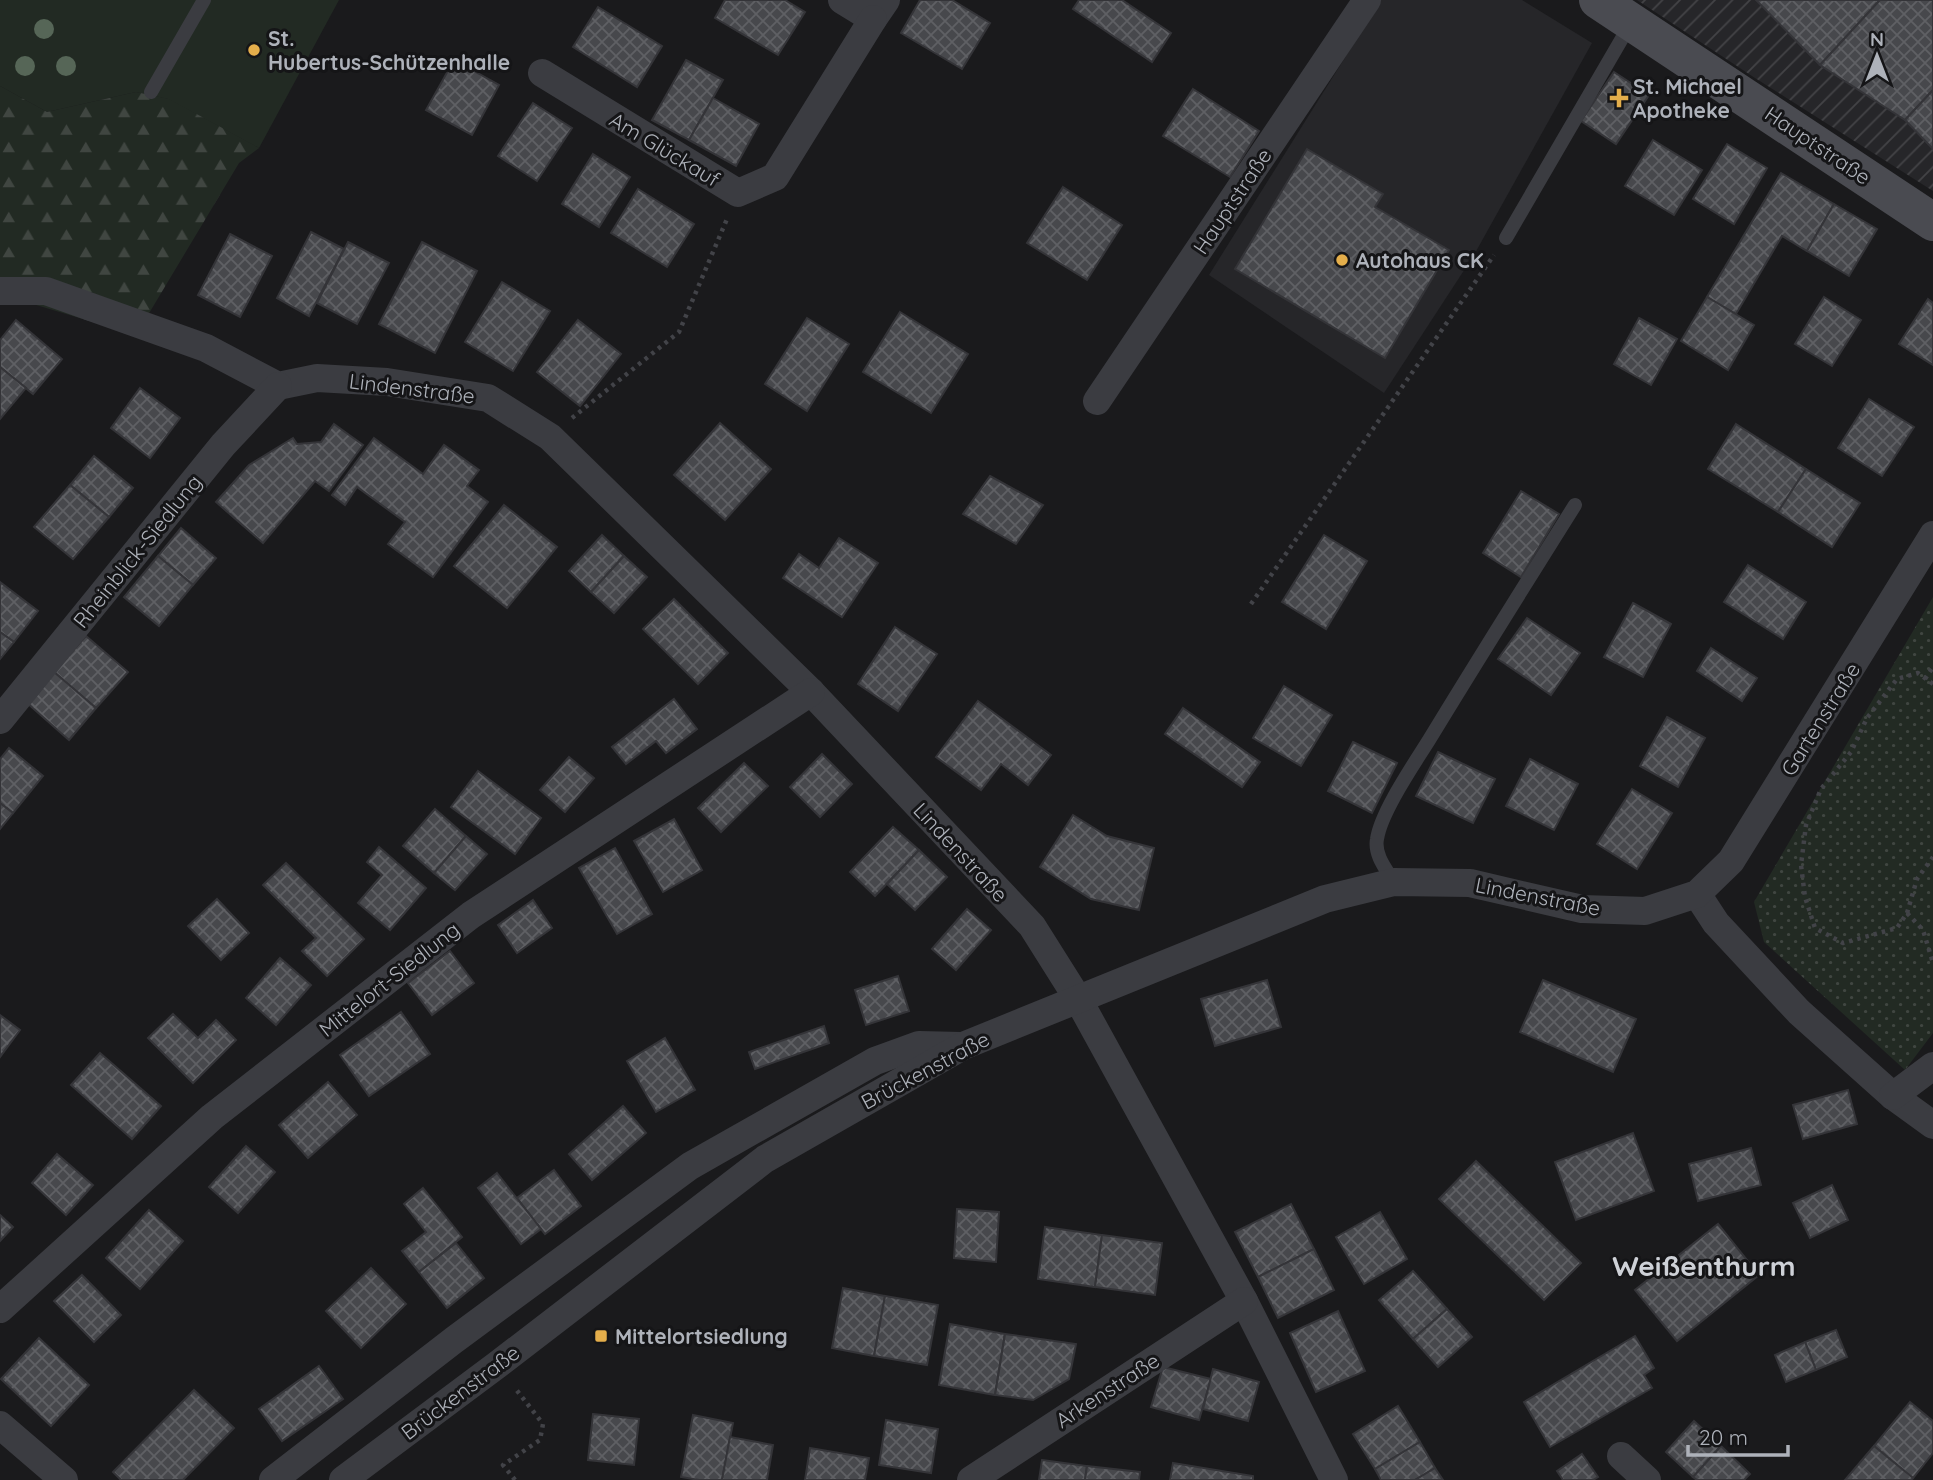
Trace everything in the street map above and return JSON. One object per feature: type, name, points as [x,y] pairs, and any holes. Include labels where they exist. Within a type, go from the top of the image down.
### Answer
[{"type":"main road","name":"Hauptstraße","points":[[1598,0],[1933,222]]},
{"type":"street","name":"Am Glückauf","points":[[542,74],[738,193],[775,177],[880,10],[842,0]]},
{"type":"street","name":"Hauptstraße","points":[[1097,401],[1367,0]]},
{"type":"street","points":[[0,291],[46,291],[206,348],[278,386]]},
{"type":"street","name":"Lindenstraße","points":[[278,386],[317,378],[387,382],[488,398],[550,437],[811,692],[1032,926],[1077,999],[1325,899],[1394,882],[1470,883],[1582,909],[1645,911],[1697,894]]},
{"type":"street","name":"Rheinblick-Siedlung","points":[[0,720],[223,445],[278,386]]},
{"type":"street","name":"Gartenstraße","points":[[1697,894],[1731,861],[1933,535]]},
{"type":"street","name":"Mittelort-Siedlung","points":[[0,1309],[212,1117],[471,915],[811,692]]},
{"type":"street","points":[[1697,894],[1716,923],[1799,1012],[1893,1096],[1933,1125]]},
{"type":"street","points":[[1077,999],[1244,1301],[1334,1480]]},
{"type":"street","name":"Brückenstraße","points":[[342,1480],[765,1159],[963,1046],[1077,999]]},
{"type":"street","points":[[273,1480],[454,1340],[690,1166],[875,1060],[919,1045],[963,1046]]},
{"type":"street","points":[[1893,1096],[1933,1066]]},
{"type":"street","name":"Arkenstraße","points":[[971,1480],[1244,1301]]},
{"type":"street","points":[[0,1425],[64,1480]]},
{"type":"street","points":[[1621,1456],[1647,1480]]},
{"type":"lane","points":[[151,92],[204,0]]},
{"type":"lane","points":[[1506,238],[1632,22]]},
{"type":"lane","points":[[1394,882],[1381,862],[1377,844],[1385,816],[1476,663],[1575,505]]},
{"type":"path","points":[[550,437],[679,332],[738,193]]},
{"type":"path","points":[[1251,604],[1506,238]]},
{"type":"path","points":[[1925,679],[1933,667]]},
{"type":"path","points":[[1933,684],[1918,673],[1898,679],[1867,718],[1851,752],[1821,789],[1806,825],[1801,865],[1805,897],[1815,928],[1843,943],[1897,928],[1907,913],[1917,879],[1933,857]]},
{"type":"path","points":[[1907,913],[1923,930],[1933,964]]},
{"type":"path","points":[[497,1365],[542,1424],[540,1440],[503,1465],[515,1480]]},
{"type":"shaded area","points":[[1381,0],[1522,0],[1592,43],[1474,255],[1384,393],[1209,275]]},
{"type":"shaded area","points":[[1637,0],[1933,0],[1933,191],[1755,78]]},
{"type":"green space","points":[[0,0],[339,0],[259,148],[168,99],[136,92],[47,112],[0,86]]},
{"type":"green space","points":[[0,86],[47,112],[136,92],[169,99],[259,148],[239,163],[136,335],[0,296]]},
{"type":"green space","points":[[1933,597],[1933,1033],[1905,1070],[1764,942],[1754,902]]},
{"type":"building","points":[[725,0],[785,0],[805,12],[778,55],[715,18]]},
{"type":"building","points":[[920,0],[952,0],[990,23],[962,69],[901,33]]},
{"type":"building","points":[[1079,0],[1122,0],[1171,33],[1152,62],[1073,9]]},
{"type":"building","points":[[1756,0],[1880,0],[1820,65]]},
{"type":"building","points":[[1880,0],[1933,0],[1933,90],[1905,120],[1820,65]]},
{"type":"building","points":[[598,7],[662,46],[637,87],[573,47]]},
{"type":"building","points":[[454,60],[499,85],[472,135],[426,110]]},
{"type":"building","points":[[686,60],[723,80],[689,140],[652,120]]},
{"type":"building","points":[[1614,72],[1649,95],[1616,144],[1581,121]]},
{"type":"building","points":[[1193,89],[1259,131],[1230,177],[1163,136]]},
{"type":"building","points":[[1933,90],[1933,149],[1905,120]]},
{"type":"building","points":[[713,98],[759,124],[736,166],[689,140]]},
{"type":"building","points":[[533,103],[572,128],[537,181],[498,156]]},
{"type":"building","points":[[1653,140],[1702,170],[1674,215],[1625,186]]},
{"type":"building","points":[[1727,144],[1767,168],[1734,224],[1693,199]]},
{"type":"building","name":"Autohaus CK","points":[[1307,149],[1383,194],[1375,207],[1449,250],[1385,358],[1235,269]]},
{"type":"building","points":[[593,154],[630,177],[599,227],[562,204]]},
{"type":"building","points":[[1781,173],[1834,204],[1807,251],[1782,236],[1736,314],[1707,297]]},
{"type":"building","points":[[1063,187],[1122,225],[1087,280],[1027,243]]},
{"type":"building","points":[[638,189],[694,224],[667,267],[611,233]]},
{"type":"building","points":[[1834,204],[1877,229],[1849,276],[1807,251]]},
{"type":"building","points":[[311,232],[344,249],[309,316],[277,298]]},
{"type":"building","points":[[230,234],[272,256],[240,317],[198,295]]},
{"type":"building","points":[[348,242],[389,263],[357,324],[317,303]]},
{"type":"building","points":[[422,242],[477,271],[435,353],[379,324]]},
{"type":"building","points":[[502,282],[550,311],[513,371],[465,342]]},
{"type":"building","points":[[1707,297],[1754,325],[1728,370],[1681,341]]},
{"type":"building","points":[[1824,297],[1861,320],[1832,366],[1795,344]]},
{"type":"building","points":[[1928,299],[1933,303],[1933,365],[1899,344]]},
{"type":"building","points":[[900,312],[968,354],[931,413],[863,372]]},
{"type":"building","points":[[807,318],[849,344],[807,411],[765,384]]},
{"type":"building","points":[[1639,318],[1677,339],[1651,385],[1614,364]]},
{"type":"building","points":[[16,320],[62,359],[33,394],[0,367],[0,340]]},
{"type":"building","points":[[578,320],[621,354],[580,406],[537,372]]},
{"type":"building","points":[[0,367],[26,388],[0,419]]},
{"type":"building","points":[[140,388],[180,418],[150,458],[111,428]]},
{"type":"building","points":[[1869,399],[1914,427],[1882,476],[1838,448]]},
{"type":"building","points":[[720,423],[771,469],[725,520],[674,475]]},
{"type":"building","points":[[334,424],[363,445],[329,491],[315,481],[263,543],[216,502],[249,465],[293,438],[297,444],[321,442]]},
{"type":"building","points":[[1736,424],[1806,469],[1778,512],[1708,469]]},
{"type":"building","points":[[374,438],[423,474],[444,445],[479,470],[467,486],[488,502],[433,577],[388,544],[405,522],[357,487],[345,505],[332,495]]},
{"type":"building","points":[[94,456],[133,488],[109,517],[70,485]]},
{"type":"building","points":[[1806,469],[1860,503],[1832,547],[1778,512]]},
{"type":"building","points":[[990,476],[1043,505],[1016,544],[963,514]]},
{"type":"building","points":[[70,485],[109,517],[73,559],[34,527]]},
{"type":"building","points":[[1521,491],[1559,514],[1521,577],[1483,553]]},
{"type":"building","points":[[504,505],[557,547],[507,608],[454,566]]},
{"type":"building","points":[[181,528],[216,558],[193,585],[158,556]]},
{"type":"building","points":[[602,535],[624,556],[591,592],[569,571]]},
{"type":"building","points":[[1324,535],[1367,561],[1326,629],[1282,602]]},
{"type":"building","points":[[839,538],[878,563],[842,617],[783,578],[799,554],[819,568]]},
{"type":"building","points":[[158,556],[193,585],[159,626],[124,597]]},
{"type":"building","points":[[624,556],[647,577],[614,613],[591,592]]},
{"type":"building","points":[[1748,565],[1806,602],[1783,639],[1724,602]]},
{"type":"building","points":[[0,582],[38,611],[14,642],[0,632]]},
{"type":"building","points":[[674,599],[728,653],[698,684],[643,629]]},
{"type":"building","points":[[1633,603],[1671,624],[1643,677],[1604,657]]},
{"type":"building","points":[[1527,618],[1580,653],[1551,695],[1498,659]]},
{"type":"building","points":[[895,627],[937,654],[898,711],[858,684]]},
{"type":"building","points":[[0,632],[14,642],[0,659]]},
{"type":"building","points":[[86,636],[128,672],[96,708],[54,672]]},
{"type":"building","points":[[1711,648],[1757,678],[1742,701],[1697,671]]},
{"type":"building","points":[[54,672],[96,708],[69,740],[27,703]]},
{"type":"building","points":[[1284,686],[1332,715],[1301,766],[1253,738]]},
{"type":"building","points":[[674,699],[697,729],[666,753],[656,741],[626,764],[612,747]]},
{"type":"building","points":[[978,701],[1051,755],[1028,785],[1001,764],[981,790],[936,757]]},
{"type":"building","points":[[1183,708],[1260,762],[1242,787],[1165,734]]},
{"type":"building","points":[[1667,717],[1705,738],[1678,787],[1640,766]]},
{"type":"building","points":[[1353,742],[1397,763],[1372,813],[1328,791]]},
{"type":"building","points":[[9,748],[43,776],[13,813],[0,803],[0,759]]},
{"type":"building","points":[[1438,752],[1495,779],[1473,823],[1416,796]]},
{"type":"building","points":[[822,754],[852,784],[820,817],[790,787]]},
{"type":"building","points":[[569,757],[594,778],[565,812],[540,790]]},
{"type":"building","points":[[1530,759],[1578,784],[1554,830],[1506,806]]},
{"type":"building","points":[[744,763],[768,786],[721,832],[698,808]]},
{"type":"building","points":[[478,771],[541,818],[515,854],[451,807]]},
{"type":"building","points":[[1632,789],[1672,813],[1637,869],[1597,844]]},
{"type":"building","points":[[0,803],[13,813],[0,829]]},
{"type":"building","points":[[435,809],[466,836],[434,873],[403,846]]},
{"type":"building","points":[[1073,815],[1107,836],[1154,848],[1139,910],[1091,899],[1040,867]]},
{"type":"building","points":[[674,819],[702,870],[663,892],[634,841]]},
{"type":"building","points":[[893,827],[919,850],[875,896],[850,872]]},
{"type":"building","points":[[466,836],[487,854],[455,890],[434,873]]},
{"type":"building","points":[[379,847],[426,888],[390,930],[358,903],[382,875],[367,862]]},
{"type":"building","points":[[615,848],[652,914],[617,934],[579,868]]},
{"type":"building","points":[[919,850],[947,877],[915,910],[887,884]]},
{"type":"building","points":[[286,863],[364,939],[327,976],[302,951],[316,938],[263,885]]},
{"type":"building","points":[[217,899],[249,933],[221,960],[188,926]]},
{"type":"building","points":[[533,900],[552,928],[517,953],[498,925]]},
{"type":"building","points":[[967,909],[991,930],[956,970],[932,949]]},
{"type":"building","points":[[450,951],[474,983],[432,1015],[408,983]]},
{"type":"building","points":[[280,958],[311,985],[276,1025],[246,998]]},
{"type":"building","points":[[898,976],[909,1011],[866,1025],[855,990]]},
{"type":"building","points":[[1267,980],[1281,1027],[1215,1046],[1201,999]]},
{"type":"building","points":[[1543,980],[1636,1019],[1613,1072],[1520,1032]]},
{"type":"building","points":[[401,1012],[430,1054],[369,1096],[340,1055]]},
{"type":"building","points":[[173,1014],[198,1038],[216,1020],[236,1040],[193,1083],[148,1038]]},
{"type":"building","points":[[0,1015],[20,1030],[0,1057]]},
{"type":"building","points":[[824,1026],[829,1043],[755,1069],[749,1052]]},
{"type":"building","points":[[665,1038],[695,1090],[656,1112],[627,1061]]},
{"type":"building","points":[[100,1053],[161,1106],[132,1139],[71,1085]]},
{"type":"building","points":[[328,1082],[357,1115],[308,1158],[279,1125]]},
{"type":"building","points":[[1848,1090],[1857,1124],[1803,1139],[1793,1105]]},
{"type":"building","points":[[623,1106],[646,1133],[592,1180],[569,1154]]},
{"type":"building","points":[[1633,1133],[1654,1191],[1576,1220],[1555,1162]]},
{"type":"building","points":[[246,1146],[275,1172],[238,1213],[209,1187]]},
{"type":"building","points":[[1751,1148],[1761,1185],[1698,1201],[1689,1164]]},
{"type":"building","points":[[57,1154],[93,1185],[66,1215],[32,1183]]},
{"type":"building","points":[[1476,1161],[1581,1263],[1544,1300],[1439,1199]]},
{"type":"building","points":[[554,1170],[581,1206],[545,1234],[517,1198]]},
{"type":"building","points":[[497,1173],[541,1229],[521,1244],[478,1188]]},
{"type":"building","points":[[1832,1185],[1848,1220],[1810,1238],[1793,1203]]},
{"type":"building","points":[[423,1188],[462,1237],[419,1272],[402,1251],[426,1232],[404,1204]]},
{"type":"building","points":[[1291,1204],[1314,1249],[1258,1277],[1235,1232]]},
{"type":"building","points":[[957,1209],[999,1212],[996,1262],[954,1258]]},
{"type":"building","points":[[149,1210],[183,1241],[140,1289],[106,1258]]},
{"type":"building","points":[[1380,1212],[1407,1259],[1364,1284],[1336,1237]]},
{"type":"building","points":[[0,1215],[13,1227],[0,1241]]},
{"type":"building","points":[[1718,1224],[1759,1275],[1677,1341],[1635,1290]]},
{"type":"building","points":[[1045,1227],[1102,1235],[1095,1287],[1038,1279]]},
{"type":"building","points":[[1102,1235],[1162,1243],[1155,1295],[1095,1287]]},
{"type":"building","points":[[456,1243],[484,1278],[447,1308],[419,1272]]},
{"type":"building","points":[[1314,1249],[1334,1290],[1278,1318],[1258,1277]]},
{"type":"building","points":[[371,1268],[406,1304],[361,1348],[326,1311]]},
{"type":"building","points":[[1413,1271],[1447,1309],[1413,1339],[1379,1300]]},
{"type":"building","points":[[82,1275],[121,1315],[94,1342],[54,1301]]},
{"type":"building","points":[[843,1288],[885,1296],[874,1356],[832,1348]]},
{"type":"building","points":[[885,1296],[938,1305],[927,1365],[874,1356]]},
{"type":"building","points":[[1447,1309],[1472,1337],[1438,1367],[1413,1339]]},
{"type":"building","points":[[1338,1311],[1365,1371],[1316,1392],[1290,1333]]},
{"type":"building","points":[[950,1324],[1005,1334],[995,1395],[939,1385]]},
{"type":"building","points":[[1836,1330],[1847,1357],[1816,1370],[1805,1342]]},
{"type":"building","points":[[1005,1334],[1076,1344],[1069,1379],[1033,1400],[995,1395]]},
{"type":"building","points":[[1635,1336],[1654,1368],[1644,1375],[1652,1388],[1550,1447],[1524,1402]]},
{"type":"building","points":[[39,1338],[89,1385],[51,1426],[1,1379]]},
{"type":"building","points":[[1805,1342],[1816,1370],[1786,1382],[1775,1355]]},
{"type":"building","points":[[319,1366],[343,1399],[282,1441],[259,1409]]},
{"type":"building","points":[[1163,1367],[1211,1379],[1199,1420],[1151,1407]]},
{"type":"building","points":[[1213,1369],[1259,1382],[1248,1421],[1203,1409]]},
{"type":"building","points":[[194,1390],[234,1428],[183,1480],[121,1480],[113,1472]]},
{"type":"building","points":[[1910,1402],[1933,1421],[1933,1453],[1913,1478],[1874,1446]]},
{"type":"building","points":[[1398,1406],[1420,1442],[1375,1469],[1353,1434]]},
{"type":"building","points":[[593,1414],[639,1419],[634,1465],[588,1460]]},
{"type":"building","points":[[693,1415],[733,1423],[722,1480],[681,1477]]},
{"type":"building","points":[[886,1420],[938,1429],[931,1473],[879,1465]]},
{"type":"building","points":[[1694,1421],[1721,1446],[1693,1477],[1666,1452]]},
{"type":"building","points":[[730,1437],[773,1445],[767,1480],[722,1480]]},
{"type":"building","points":[[1420,1442],[1435,1468],[1415,1480],[1381,1480],[1375,1469]]},
{"type":"building","points":[[1721,1446],[1750,1474],[1744,1480],[1697,1480],[1693,1477]]},
{"type":"building","points":[[1874,1446],[1913,1478],[1845,1480]]},
{"type":"building","points":[[810,1448],[869,1458],[865,1480],[805,1480]]},
{"type":"building","points":[[1582,1454],[1598,1477],[1593,1480],[1563,1480],[1557,1471]]},
{"type":"building","points":[[1042,1460],[1087,1466],[1085,1480],[1039,1480]]},
{"type":"building","points":[[1173,1463],[1253,1476],[1253,1480],[1170,1480]]},
{"type":"building","points":[[1087,1466],[1140,1472],[1139,1480],[1085,1480]]},
{"type":"building","points":[[1435,1468],[1443,1480],[1415,1480]]},
{"type":"place","name":"St. Hubertus-Schützenhalle","points":[[254,50]]},
{"type":"place","name":"St. Michael Apotheke","points":[[1619,98]]},
{"type":"place","name":"Autohaus CK","points":[[1342,260]]},
{"type":"place","name":"Mittelortsiedlung","points":[[601,1336]]},
{"type":"district","name":"Weißenthurm","points":[[1704,1265]]}]
